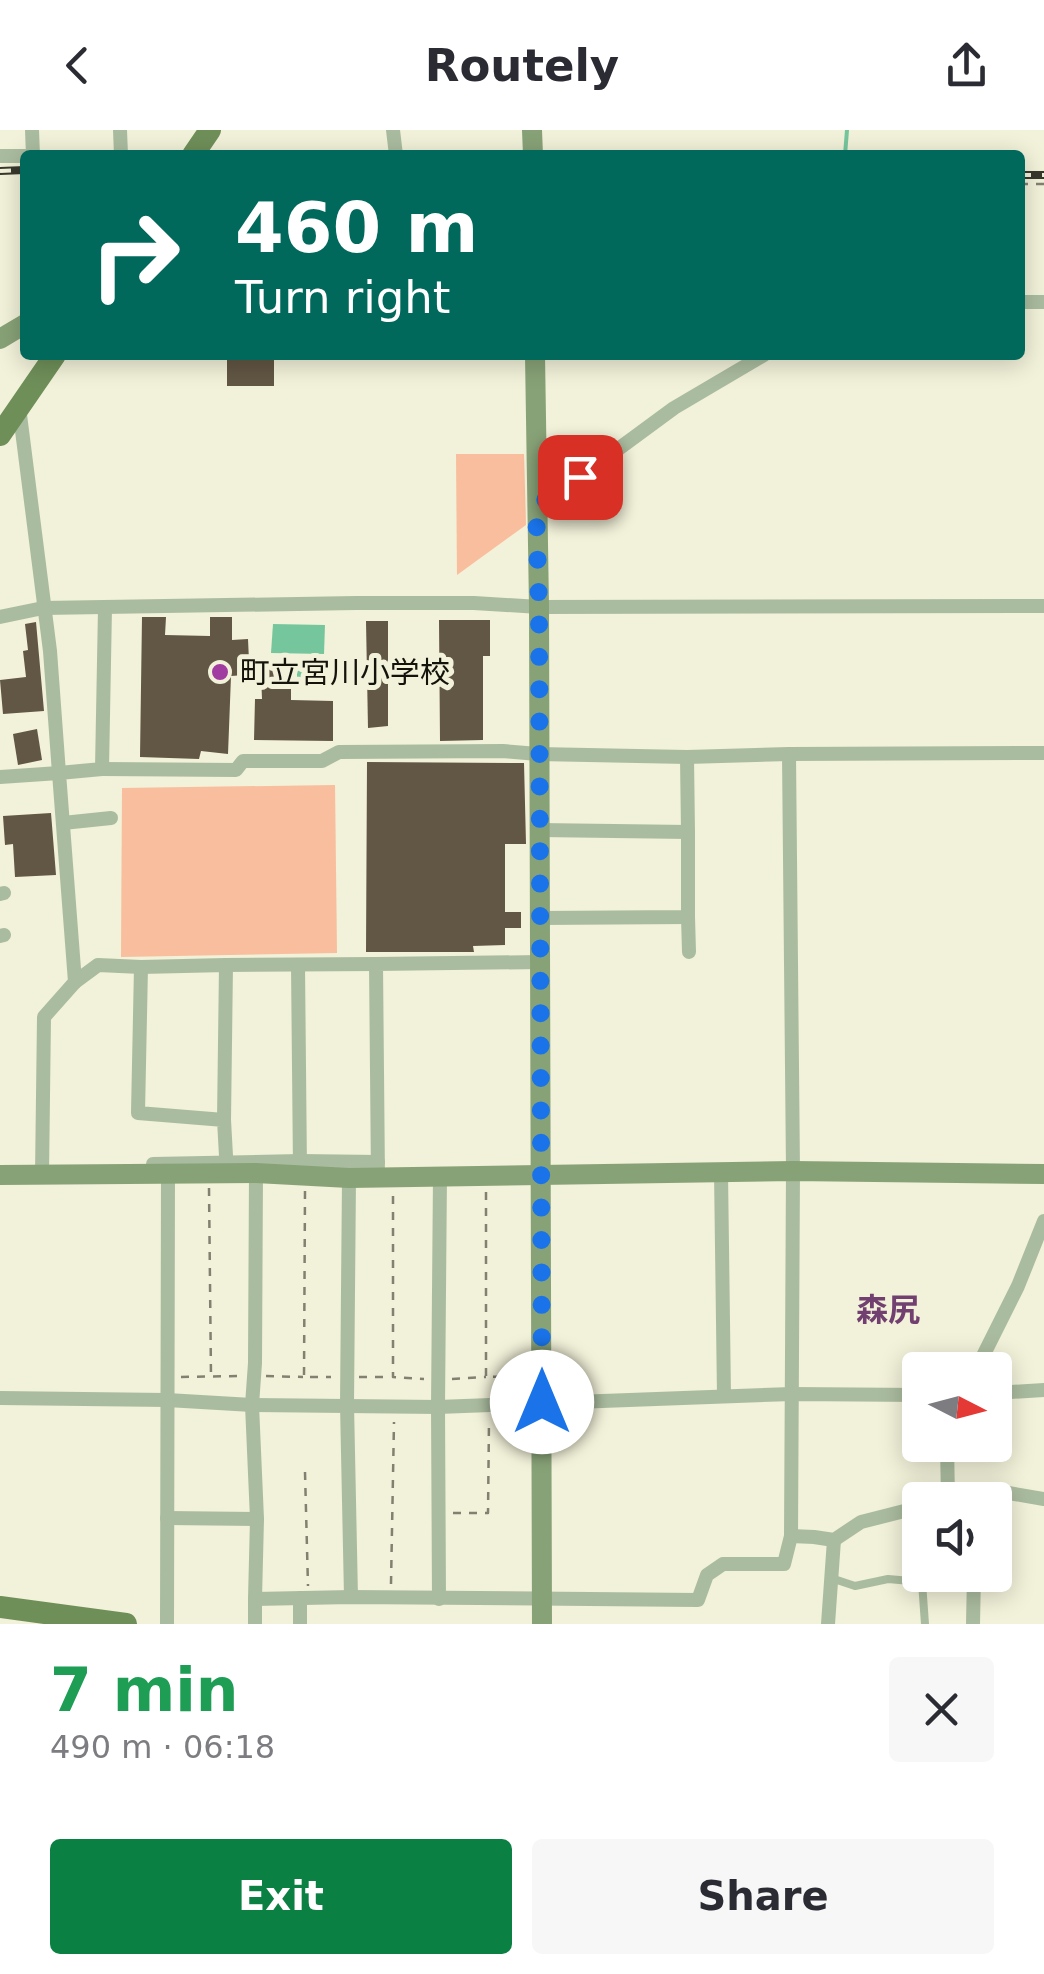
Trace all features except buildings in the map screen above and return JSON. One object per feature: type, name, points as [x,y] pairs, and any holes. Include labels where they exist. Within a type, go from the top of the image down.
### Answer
[{"type":"main road","points":[[0,434],[51,360]]},
{"type":"main road","points":[[0,1607],[126,1624]]},
{"type":"street","points":[[534,360],[539,607],[542,1624]]},
{"type":"street","points":[[536,506],[674,408],[756,360]]},
{"type":"street","points":[[19,406],[50,651],[76,982]]},
{"type":"street","points":[[0,617],[43,608],[356,603],[539,607],[1044,606]]},
{"type":"street","points":[[102,769],[105,608]]},
{"type":"street","points":[[0,777],[102,769],[236,770],[243,761],[322,761],[339,752],[502,751],[687,757],[1044,754]]},
{"type":"street","points":[[254,1599],[698,1600],[707,1575],[723,1564],[784,1564],[792,1536],[794,1171],[789,754]]},
{"type":"street","points":[[687,757],[689,952]]},
{"type":"street","points":[[63,823],[111,818]]},
{"type":"street","points":[[539,830],[688,832]]},
{"type":"street","points":[[539,918],[688,917]]},
{"type":"street","points":[[42,1176],[44,1017],[76,982],[98,965],[540,962]]},
{"type":"street","points":[[221,1170],[226,964]]},
{"type":"street","points":[[376,964],[383,1172]]},
{"type":"street","points":[[298,965],[302,1171]]},
{"type":"street","points":[[140,966],[138,1114],[224,1120]]},
{"type":"street","points":[[0,1176],[160,1176],[221,1170],[440,1176],[794,1171],[1044,1174]]},
{"type":"street","points":[[221,1170],[256,1174],[302,1171],[349,1178],[383,1172]]},
{"type":"street","points":[[722,1172],[724,1396]]},
{"type":"street","points":[[255,1624],[252,1405],[256,1174]]},
{"type":"street","points":[[160,1176],[167,1378],[167,1624]]},
{"type":"street","points":[[439,1599],[440,1176]]},
{"type":"street","points":[[349,1178],[347,1404],[351,1597]]},
{"type":"street","points":[[985,1352],[1018,1286],[1044,1220]]},
{"type":"street","points":[[1012,1392],[1044,1390]]},
{"type":"street","points":[[0,1398],[438,1406],[792,1394],[902,1395]]},
{"type":"street","points":[[1012,1493],[1044,1498]]},
{"type":"street","points":[[792,1536],[834,1540],[861,1522],[902,1512]]},
{"type":"street","points":[[167,1518],[256,1519]]},
{"type":"street","points":[[828,1624],[834,1540]]},
{"type":"street","points":[[973,1624],[974,1592]]},
{"type":"street","points":[[300,1624],[304,1598]]},
{"type":"lane","points":[[831,1578],[855,1586],[902,1579]]},
{"type":"lane","points":[[923,1592],[924,1624]]},
{"type":"path","points":[[211,1377],[221,1170]]},
{"type":"path","points":[[302,1171],[304,1376]]},
{"type":"path","points":[[383,1172],[393,1377]]},
{"type":"path","points":[[486,1175],[486,1378]]},
{"type":"path","points":[[167,1378],[348,1376],[438,1380],[542,1376]]},
{"type":"path","points":[[439,1512],[488,1513],[489,1404]]},
{"type":"path","points":[[391,1598],[394,1406]]},
{"type":"path","points":[[304,1598],[305,1472]]},
{"type":"shaded area","points":[[456,454],[524,454],[526,525],[457,575]]},
{"type":"shaded area","points":[[273,624],[325,625],[324,654],[271,653]]},
{"type":"shaded area","points":[[297,663],[324,664],[323,678],[297,678]]},
{"type":"shaded area","points":[[335,785],[337,953],[121,957],[122,788]]},
{"type":"waterway","points":[[845,150],[847,130]]},
{"type":"railway","points":[[0,171],[20,170]]},
{"type":"railway","points":[[1025,175],[1044,175]]},
{"type":"place","name":"町立宮川小学校","points":[[220,672]]},
{"type":"district","name":"森尻","points":[[888,1310]]},
{"type":"route","points":[[542,1402],[536,506],[580,477]]}]
